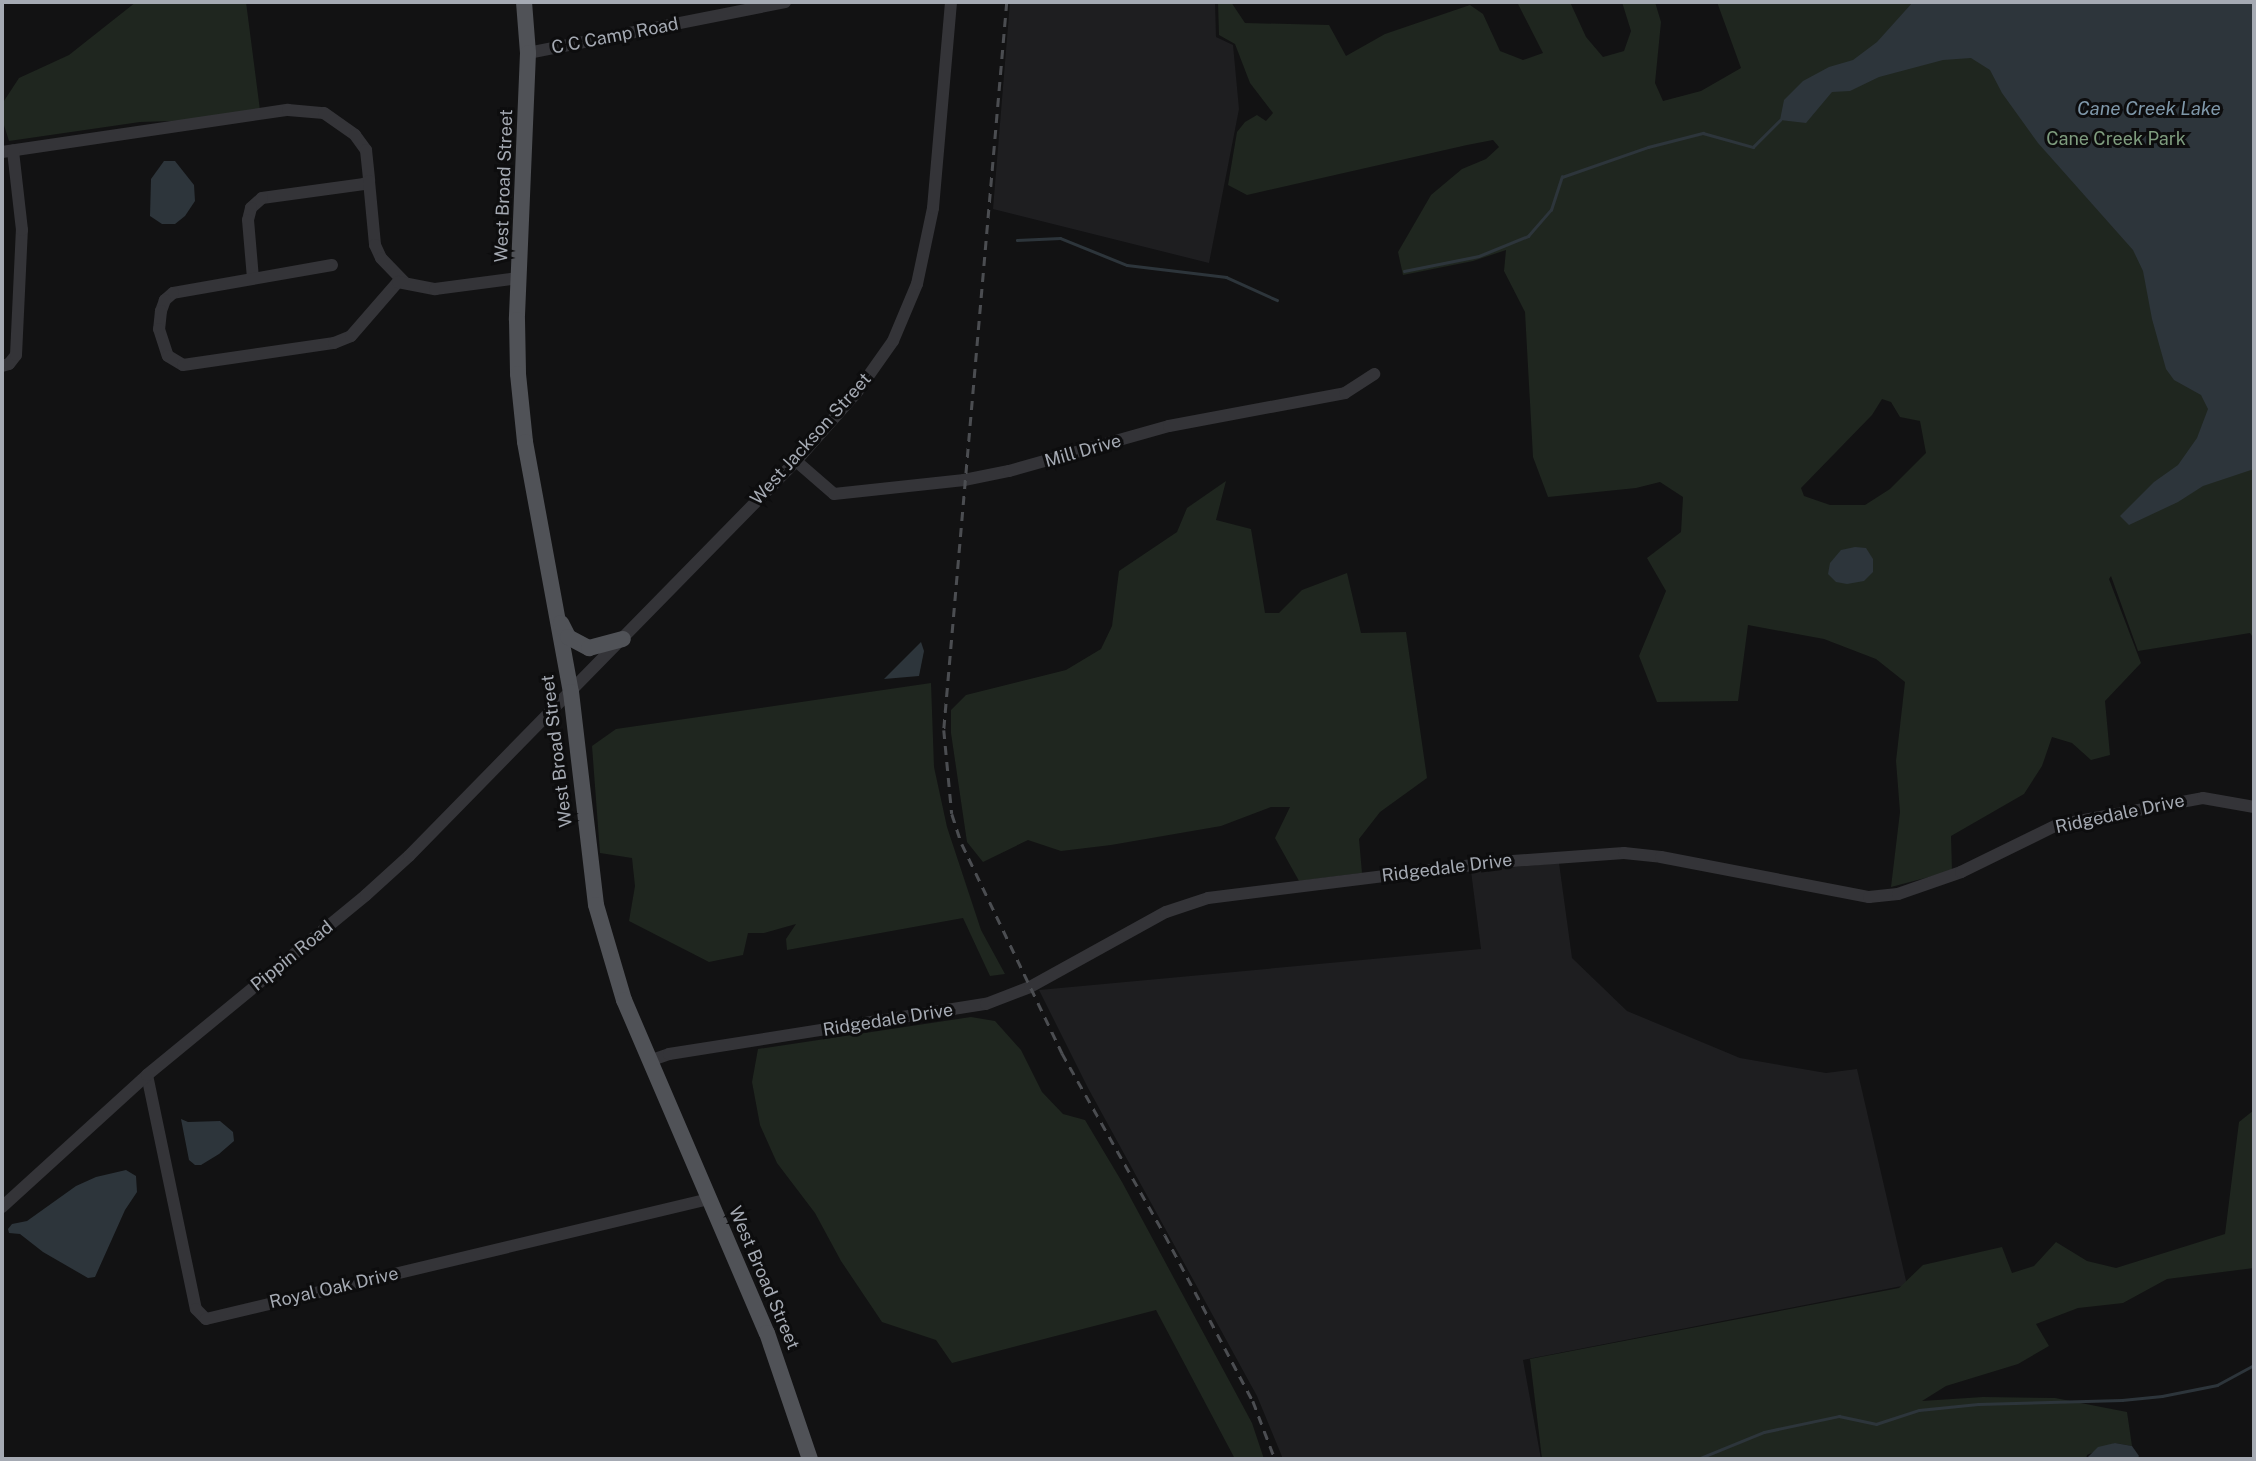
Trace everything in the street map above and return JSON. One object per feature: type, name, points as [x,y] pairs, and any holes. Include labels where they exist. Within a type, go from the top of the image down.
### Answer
[{"type":"main road","name":"West Broad Street","points":[[524,2],[528,53],[518,374],[525,442],[571,692],[596,905],[624,1000],[772,1344],[810,1459]]},
{"type":"main road","points":[[558,618],[568,637],[589,649],[622,639]]},
{"type":"street","name":"C C Camp Road","points":[[528,53],[785,2]]},
{"type":"street","name":"West Jackson Street","points":[[571,692],[796,461],[857,392],[893,341],[917,284],[933,208],[951,2]]},
{"type":"street","points":[[2,366],[9,364],[16,355],[22,230],[8,152],[288,110],[324,113],[355,135],[366,150],[375,245],[381,258],[404,282],[419,288],[435,289],[519,278]]},
{"type":"street","points":[[253,278],[248,220],[251,208],[262,198],[364,184],[369,181]]},
{"type":"street","points":[[332,265],[184,289],[165,300],[159,330],[168,356],[184,365],[334,343],[351,336],[392,286],[404,282]]},
{"type":"street","name":"Mill Drive","points":[[796,461],[834,494],[964,480],[1009,471],[1169,426],[1345,393],[1374,374]]},
{"type":"street","name":"Pippin Road","points":[[2,1207],[147,1075],[366,895],[571,692]]},
{"type":"street","name":"Ridgedale Drive","points":[[649,1061],[669,1054],[986,1004],[1030,987],[1166,912],[1208,898],[1499,862],[1624,853],[1661,856],[1869,897],[1888,895],[1943,880],[2057,825],[2203,798],[2254,807]]},
{"type":"street","name":"Royal Oak Drive","points":[[147,1075],[196,1309],[206,1319],[709,1199]]},
{"type":"shaded area","points":[[1010,2],[1215,2],[1216,37],[1233,45],[1239,109],[1209,263],[993,209]]},
{"type":"shaded area","points":[[1559,863],[1572,958],[1627,1011],[1740,1058],[1826,1073],[1857,1069],[1907,1285],[1523,1360],[1541,1459],[1283,1459],[1257,1396],[1088,1088],[1039,990],[1481,949],[1471,871]]},
{"type":"green space","points":[[136,2],[246,2],[261,118],[140,122],[9,141],[2,119],[2,104],[19,78],[69,55]]},
{"type":"green space","name":"Cane Creek Park","points":[[1218,2],[1231,2],[1245,23],[1329,25],[1346,56],[1385,34],[1470,5],[1483,14],[1500,51],[1523,60],[1543,53],[1517,2],[1570,2],[1586,37],[1603,57],[1624,51],[1631,31],[1622,2],[1655,2],[1661,22],[1655,83],[1663,101],[1701,91],[1741,68],[1717,2],[2254,2],[2254,639],[2250,633],[2138,651],[2111,576],[2109,579],[2141,663],[2105,701],[2110,755],[2091,760],[2072,743],[2052,737],[2042,766],[2024,794],[1951,836],[1952,871],[1891,887],[1900,812],[1896,761],[1905,682],[1876,659],[1824,639],[1748,625],[1738,701],[1657,702],[1639,656],[1666,591],[1647,558],[1681,532],[1683,497],[1660,482],[1636,488],[1548,497],[1533,457],[1525,312],[1504,271],[1506,250],[1473,261],[1403,275],[1398,252],[1431,195],[1462,169],[1486,159],[1499,147],[1493,140],[1247,195],[1228,185],[1237,132],[1245,122],[1257,115],[1266,121],[1273,113],[1250,83],[1235,44],[1219,35]],"holes":[[[1882,399],[1891,402],[1900,417],[1920,421],[1926,453],[1890,489],[1865,505],[1830,505],[1804,496],[1801,488],[1872,415]]]},
{"type":"green space","points":[[1226,481],[1216,520],[1251,529],[1265,613],[1279,613],[1302,590],[1347,573],[1361,633],[1406,632],[1427,778],[1380,812],[1359,839],[1362,873],[1299,881],[1275,838],[1290,807],[1271,807],[1221,826],[1111,845],[1061,851],[1028,840],[983,862],[967,842],[951,733],[951,710],[966,695],[1066,670],[1101,649],[1112,626],[1119,571],[1177,532],[1187,508]]},
{"type":"green space","points":[[931,683],[934,767],[947,827],[981,930],[1005,974],[990,976],[963,918],[787,950],[786,939],[796,924],[764,933],[748,933],[743,955],[709,962],[629,921],[635,886],[632,858],[600,853],[592,746],[616,729]]},
{"type":"green space","points":[[971,1017],[995,1021],[1021,1050],[1042,1092],[1063,1114],[1085,1120],[1122,1182],[1252,1423],[1264,1459],[1235,1459],[1156,1310],[952,1363],[936,1340],[882,1322],[841,1261],[815,1213],[777,1163],[760,1125],[752,1082],[758,1049]]},
{"type":"green space","points":[[2254,1110],[2254,1268],[2167,1279],[2123,1303],[2078,1308],[2036,1324],[2049,1346],[2018,1364],[1946,1386],[1922,1401],[1983,1397],[2055,1398],[2127,1412],[2132,1446],[2115,1443],[2087,1455],[2086,1459],[1542,1459],[1530,1359],[1899,1288],[1923,1265],[2002,1247],[2012,1273],[2034,1266],[2056,1242],[2087,1261],[2116,1268],[2225,1234],[2239,1122]]},
{"type":"water","name":"Cane Creek Lake","points":[[1913,2],[2254,2],[2254,469],[2203,486],[2178,502],[2129,525],[2120,516],[2154,482],[2178,465],[2197,438],[2208,409],[2201,395],[2174,380],[2166,369],[2152,319],[2143,271],[2133,250],[2038,143],[2002,93],[1990,70],[1971,58],[1943,60],[1879,77],[1850,91],[1832,92],[1806,123],[1780,120],[1784,100],[1803,81],[1829,67],[1853,60],[1877,42]]},
{"type":"water","points":[[164,161],[175,161],[194,185],[195,201],[185,216],[175,224],[162,224],[150,216],[151,179]]},
{"type":"water","points":[[1866,548],[1873,559],[1873,572],[1864,581],[1847,584],[1836,582],[1828,574],[1830,563],[1841,550]]},
{"type":"water","points":[[921,642],[924,651],[919,676],[884,679]]},
{"type":"water","points":[[181,1119],[188,1122],[220,1121],[233,1132],[234,1141],[219,1154],[201,1165],[195,1165],[189,1160]]},
{"type":"water","points":[[126,1170],[136,1176],[137,1192],[125,1210],[95,1277],[88,1278],[43,1252],[20,1234],[9,1233],[8,1229],[12,1224],[27,1221],[76,1186],[96,1177]]},
{"type":"water","points":[[2115,1443],[2132,1446],[2139,1456],[2137,1459],[2086,1459],[2098,1447]]},
{"type":"waterway","points":[[1404,271],[1479,256],[1528,236],[1551,210],[1562,177],[1648,147],[1703,133],[1753,147],[1780,120]]},
{"type":"waterway","points":[[1017,240],[1060,238],[1127,265],[1226,277],[1277,300]]},
{"type":"waterway","points":[[1698,1459],[1764,1432],[1839,1416],[1876,1424],[1919,1410],[1978,1404],[2122,1400],[2162,1396],[2217,1385],[2254,1365]]},
{"type":"railway","points":[[1007,2],[944,730],[952,814],[962,844],[1062,1053],[1165,1235],[1253,1401],[1275,1459]]}]
